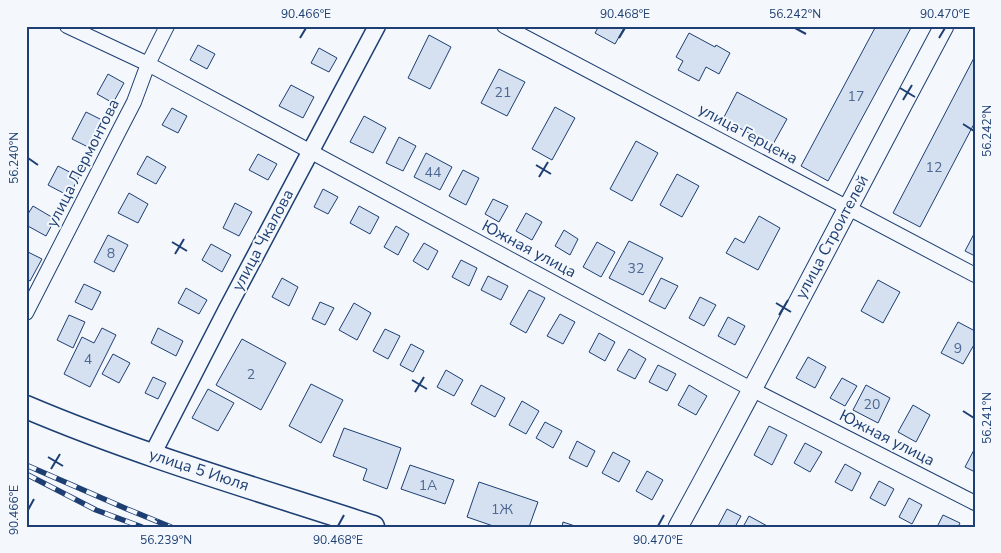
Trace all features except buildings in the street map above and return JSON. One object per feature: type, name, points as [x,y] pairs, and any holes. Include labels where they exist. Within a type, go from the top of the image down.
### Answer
[{"type":"highway","name":"улица 5 Июля","points":[[26,407],[75,428],[152,455],[373,527]]},
{"type":"main road","name":"улица Строителей","points":[[678,527],[753,390],[847,207],[944,26]]},
{"type":"street","name":"Южная улица","points":[[66,26],[148,64],[753,390],[975,503]]},
{"type":"street","name":"улица Лермонтова","points":[[26,313],[126,117],[148,64],[167,26]]},
{"type":"street","name":"улица Чкалова","points":[[152,455],[377,26]]},
{"type":"street","name":"улица Герцена","points":[[504,26],[975,275]]},
{"type":"railway","points":[[26,465],[171,527]]},
{"type":"railway","points":[[26,474],[96,510],[142,527]]}]
